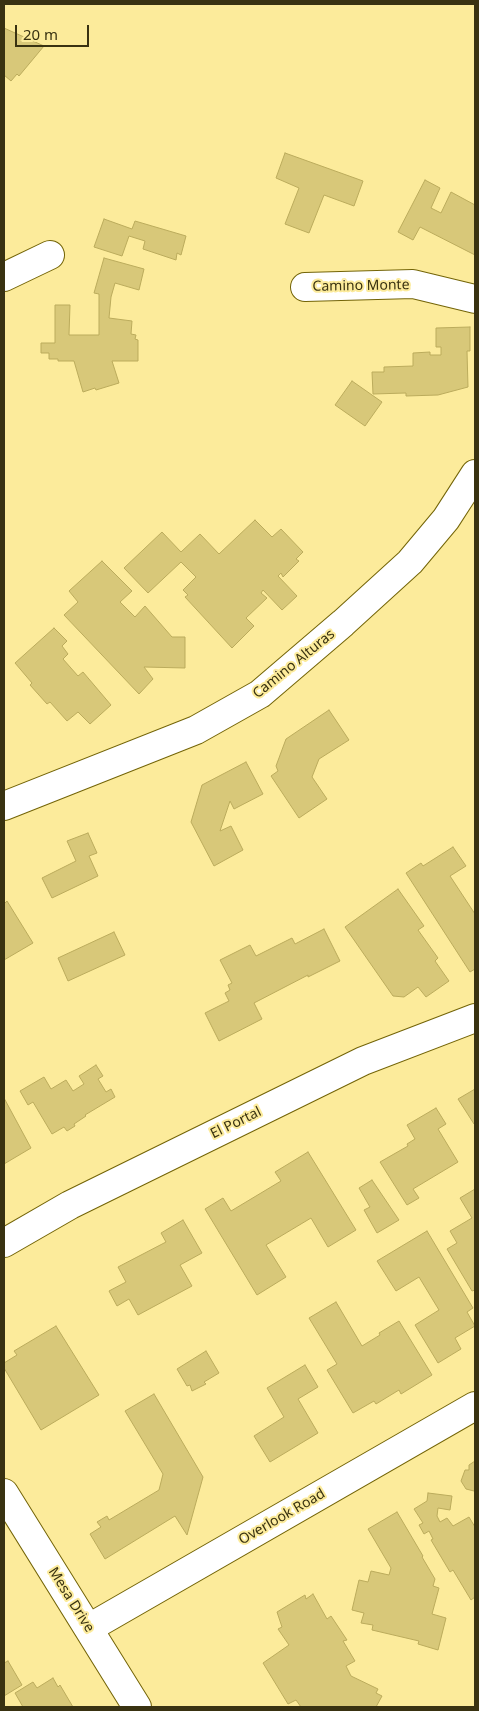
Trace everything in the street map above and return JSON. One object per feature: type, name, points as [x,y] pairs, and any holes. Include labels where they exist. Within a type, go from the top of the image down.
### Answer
[{"type":"street","points":[[4,277],[50,255]]},
{"type":"street","name":"Camino Monte","points":[[305,287],[414,284],[475,299]]},
{"type":"street","name":"Camino Alturas","points":[[4,806],[196,730],[260,694],[343,623],[410,562],[446,519],[475,474]]},
{"type":"street","name":"El Portal","points":[[4,1243],[70,1205],[363,1061],[475,1018]]},
{"type":"street","name":"Overlook Road","points":[[89,1628],[475,1406]]},
{"type":"street","name":"Mesa Drive","points":[[4,1493],[137,1707]]},
{"type":"building","points":[[4,28],[44,46],[19,76],[17,74],[11,81],[4,75]]},
{"type":"building","points":[[285,153],[363,181],[354,206],[324,195],[309,233],[285,224],[299,188],[276,178]]},
{"type":"building","points":[[425,180],[440,188],[431,208],[441,213],[451,192],[475,205],[475,255],[420,227],[413,240],[398,232]]},
{"type":"building","points":[[104,219],[132,229],[135,221],[186,236],[181,255],[177,253],[176,260],[143,249],[145,241],[129,236],[122,256],[94,247]]},
{"type":"building","points":[[104,258],[144,269],[139,290],[115,283],[111,297],[109,318],[132,321],[131,334],[136,335],[135,339],[138,340],[138,361],[112,361],[119,383],[83,392],[74,361],[49,359],[49,353],[41,353],[41,343],[55,343],[55,305],[70,305],[69,335],[99,335],[99,294],[94,293]]},
{"type":"building","points":[[470,327],[470,351],[467,351],[468,387],[438,395],[406,396],[406,393],[373,394],[372,372],[384,372],[384,367],[413,366],[413,353],[430,352],[430,355],[441,355],[441,347],[436,347],[436,328]]},
{"type":"building","points":[[352,381],[382,402],[365,426],[335,405]]},
{"type":"building","points":[[255,520],[272,537],[281,529],[303,552],[296,559],[299,561],[283,577],[281,573],[278,576],[297,596],[282,610],[263,590],[261,593],[267,598],[246,618],[254,626],[232,648],[185,597],[188,595],[183,590],[196,577],[181,562],[148,593],[124,568],[162,532],[181,552],[200,534],[219,554]]},
{"type":"building","points":[[102,561],[132,591],[120,602],[135,617],[145,606],[172,637],[185,637],[185,668],[144,667],[153,679],[139,694],[64,615],[78,602],[69,591]]},
{"type":"building","points":[[54,628],[67,641],[62,646],[68,654],[63,659],[78,676],[83,672],[111,705],[90,724],[78,712],[67,721],[50,702],[47,704],[30,685],[32,683],[15,663]]},
{"type":"building","points":[[329,710],[349,740],[319,759],[312,777],[327,799],[299,818],[271,776],[278,771],[276,766],[286,739]]},
{"type":"building","points":[[246,762],[263,794],[234,809],[230,801],[220,831],[231,826],[243,850],[214,866],[191,822],[202,785]]},
{"type":"building","points":[[88,833],[97,853],[89,856],[98,876],[52,898],[42,878],[76,861],[67,841]]},
{"type":"building","points":[[453,847],[466,866],[450,876],[475,914],[475,969],[470,972],[406,873],[421,863],[423,866]]},
{"type":"building","points":[[398,889],[424,926],[418,930],[438,958],[435,961],[449,981],[426,997],[418,987],[404,997],[393,996],[345,927]]},
{"type":"building","points":[[4,900],[5,903],[7,901],[33,943],[4,960]]},
{"type":"building","points":[[324,929],[340,961],[254,1003],[262,1019],[219,1041],[205,1013],[229,1001],[225,993],[230,990],[228,985],[232,983],[220,960],[250,945],[256,956],[292,938],[295,944]]},
{"type":"building","points":[[114,932],[125,955],[68,981],[58,958]]},
{"type":"building","points":[[96,1065],[103,1076],[98,1079],[106,1092],[111,1089],[115,1097],[85,1115],[74,1124],[75,1126],[67,1131],[64,1127],[52,1134],[33,1102],[28,1105],[20,1091],[44,1077],[51,1089],[66,1080],[73,1091],[84,1084],[79,1076]]},
{"type":"building","points":[[475,1089],[475,1123],[474,1124],[458,1099]]},
{"type":"building","points":[[4,1098],[31,1148],[4,1164]]},
{"type":"building","points":[[436,1108],[446,1124],[438,1129],[458,1162],[413,1189],[419,1198],[407,1205],[380,1162],[408,1146],[407,1144],[415,1139],[407,1125]]},
{"type":"building","points":[[308,1152],[356,1230],[328,1247],[311,1218],[266,1245],[286,1277],[257,1295],[205,1209],[223,1198],[231,1211],[281,1181],[275,1172]]},
{"type":"building","points":[[372,1180],[399,1220],[377,1233],[364,1210],[370,1207],[359,1188]]},
{"type":"building","points":[[475,1189],[475,1290],[472,1291],[447,1249],[457,1243],[450,1231],[472,1218],[460,1198]]},
{"type":"building","points":[[183,1220],[202,1253],[180,1265],[192,1286],[138,1315],[129,1299],[117,1306],[109,1291],[126,1282],[118,1267],[166,1242],[161,1233]]},
{"type":"building","points":[[427,1231],[473,1308],[467,1312],[475,1326],[455,1338],[461,1349],[438,1363],[415,1325],[439,1310],[419,1277],[396,1291],[377,1261]]},
{"type":"building","points":[[336,1302],[362,1346],[399,1321],[432,1375],[401,1394],[399,1390],[376,1404],[374,1401],[353,1413],[327,1370],[337,1364],[309,1318]]},
{"type":"building","points":[[56,1326],[99,1395],[41,1430],[4,1368],[4,1363],[17,1355],[14,1351]]},
{"type":"building","points":[[206,1351],[219,1373],[204,1382],[206,1384],[192,1391],[190,1385],[187,1386],[177,1369]]},
{"type":"building","points":[[305,1365],[318,1387],[298,1399],[318,1433],[270,1462],[254,1436],[284,1417],[267,1388]]},
{"type":"building","points":[[154,1394],[203,1477],[187,1535],[175,1516],[105,1559],[90,1534],[101,1527],[97,1522],[107,1516],[109,1520],[159,1490],[163,1474],[125,1411]]},
{"type":"building","points":[[475,1461],[474,1491],[466,1489],[461,1481],[465,1470],[469,1470],[469,1465]]},
{"type":"building","points":[[428,1493],[452,1496],[450,1510],[438,1508],[437,1516],[440,1522],[447,1518],[453,1526],[469,1517],[475,1527],[475,1597],[471,1600],[453,1570],[450,1572],[431,1540],[433,1539],[429,1531],[424,1534],[419,1525],[423,1523],[414,1509],[427,1501]]},
{"type":"building","points":[[397,1512],[435,1579],[433,1586],[439,1588],[432,1614],[446,1618],[438,1650],[418,1644],[419,1641],[372,1630],[373,1625],[361,1623],[364,1613],[352,1610],[359,1580],[368,1582],[371,1571],[389,1575],[391,1568],[368,1529]]},
{"type":"building","points":[[313,1594],[327,1619],[331,1616],[347,1640],[343,1641],[355,1661],[346,1666],[351,1676],[378,1689],[376,1693],[382,1696],[376,1707],[301,1707],[296,1700],[288,1704],[263,1663],[289,1645],[278,1629],[282,1627],[277,1612],[305,1595],[306,1599]]},
{"type":"building","points":[[8,1661],[22,1685],[4,1696],[4,1663]]},
{"type":"building","points":[[53,1678],[58,1687],[60,1685],[73,1707],[23,1707],[15,1693],[33,1682],[37,1688]]}]
